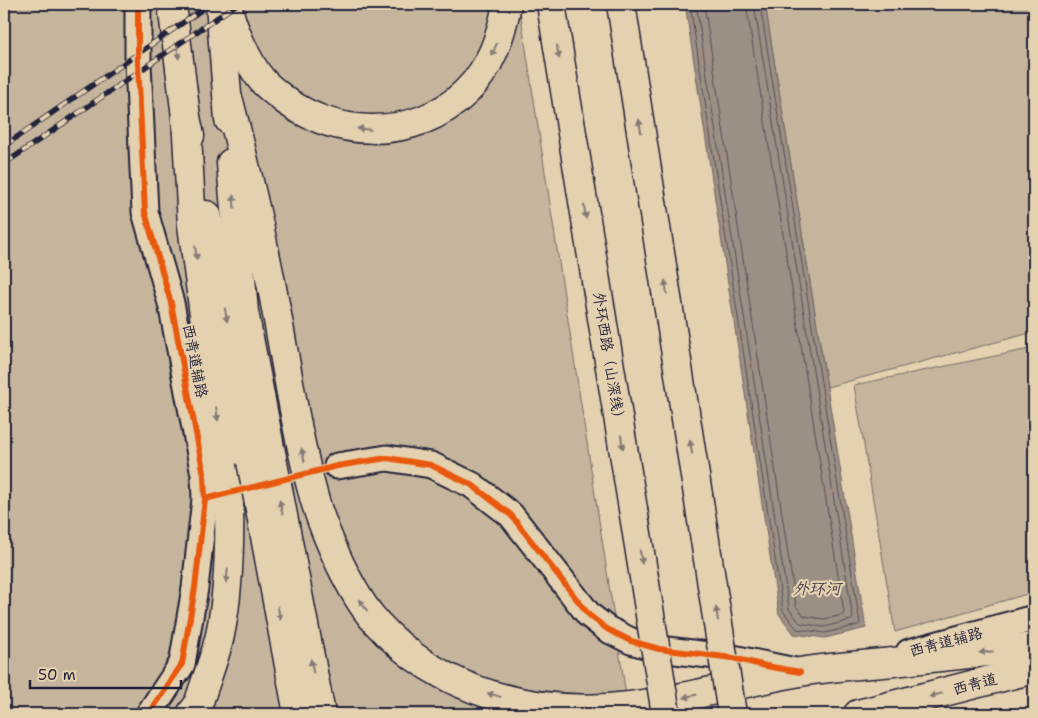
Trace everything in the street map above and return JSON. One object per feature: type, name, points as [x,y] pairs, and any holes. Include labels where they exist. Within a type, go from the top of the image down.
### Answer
[{"type":"highway","points":[[172,4],[186,118],[192,225],[228,501],[229,526],[229,560],[220,635],[198,705],[191,714]]},
{"type":"highway","points":[[220,4],[229,101],[231,175],[244,312],[261,460],[298,714]]},
{"type":"highway","points":[[227,4],[232,24],[251,65],[262,81],[301,112],[339,126],[369,129],[396,128],[423,121],[444,110],[466,92],[482,73],[493,53],[503,26],[507,4]]},
{"type":"highway","name":"外环西路（山深线）","points":[[551,4],[666,714]]},
{"type":"highway","points":[[621,4],[732,714]]},
{"type":"highway","points":[[229,101],[272,288],[295,420],[316,502],[332,547],[360,601],[376,622],[426,666],[460,684],[494,696],[538,706],[583,709],[630,706],[685,697],[800,672],[1034,647]]},
{"type":"highway","points":[[186,118],[261,460],[321,714]]},
{"type":"highway","name":"西青道","points":[[858,714],[1034,669]]},
{"type":"street","name":"西青道辅路","points":[[138,4],[138,63],[145,212],[171,304],[204,475],[205,499],[195,588],[182,664],[149,714]]},
{"type":"street","points":[[337,466],[387,458],[432,465],[472,485],[511,515],[589,615],[607,629],[630,641],[659,649],[733,658],[800,672]]},
{"type":"street","name":"西青道辅路","points":[[858,665],[1034,618]]},
{"type":"shaded area","points":[[4,4],[519,4],[629,714],[4,714]]},
{"type":"shaded area","points":[[765,4],[1034,4],[1034,332],[827,387]]},
{"type":"shaded area","points":[[1034,348],[1034,592],[895,632],[854,385]]},
{"type":"water","name":"外环河","points":[[685,4],[765,4],[866,628],[825,638],[794,634],[779,614]]},
{"type":"tunnel","points":[[208,498],[337,466]]},
{"type":"railway","points":[[4,146],[210,4]]},
{"type":"railway","points":[[4,164],[237,4]]},
{"type":"cycle path","points":[[138,4],[138,63],[145,212],[171,303],[204,475],[205,499],[195,588],[182,664],[149,714]]},
{"type":"cycle path","points":[[205,499],[337,466],[387,458],[431,465],[472,485],[511,515],[589,615],[607,629],[631,641],[659,649],[733,658],[800,672]]}]
